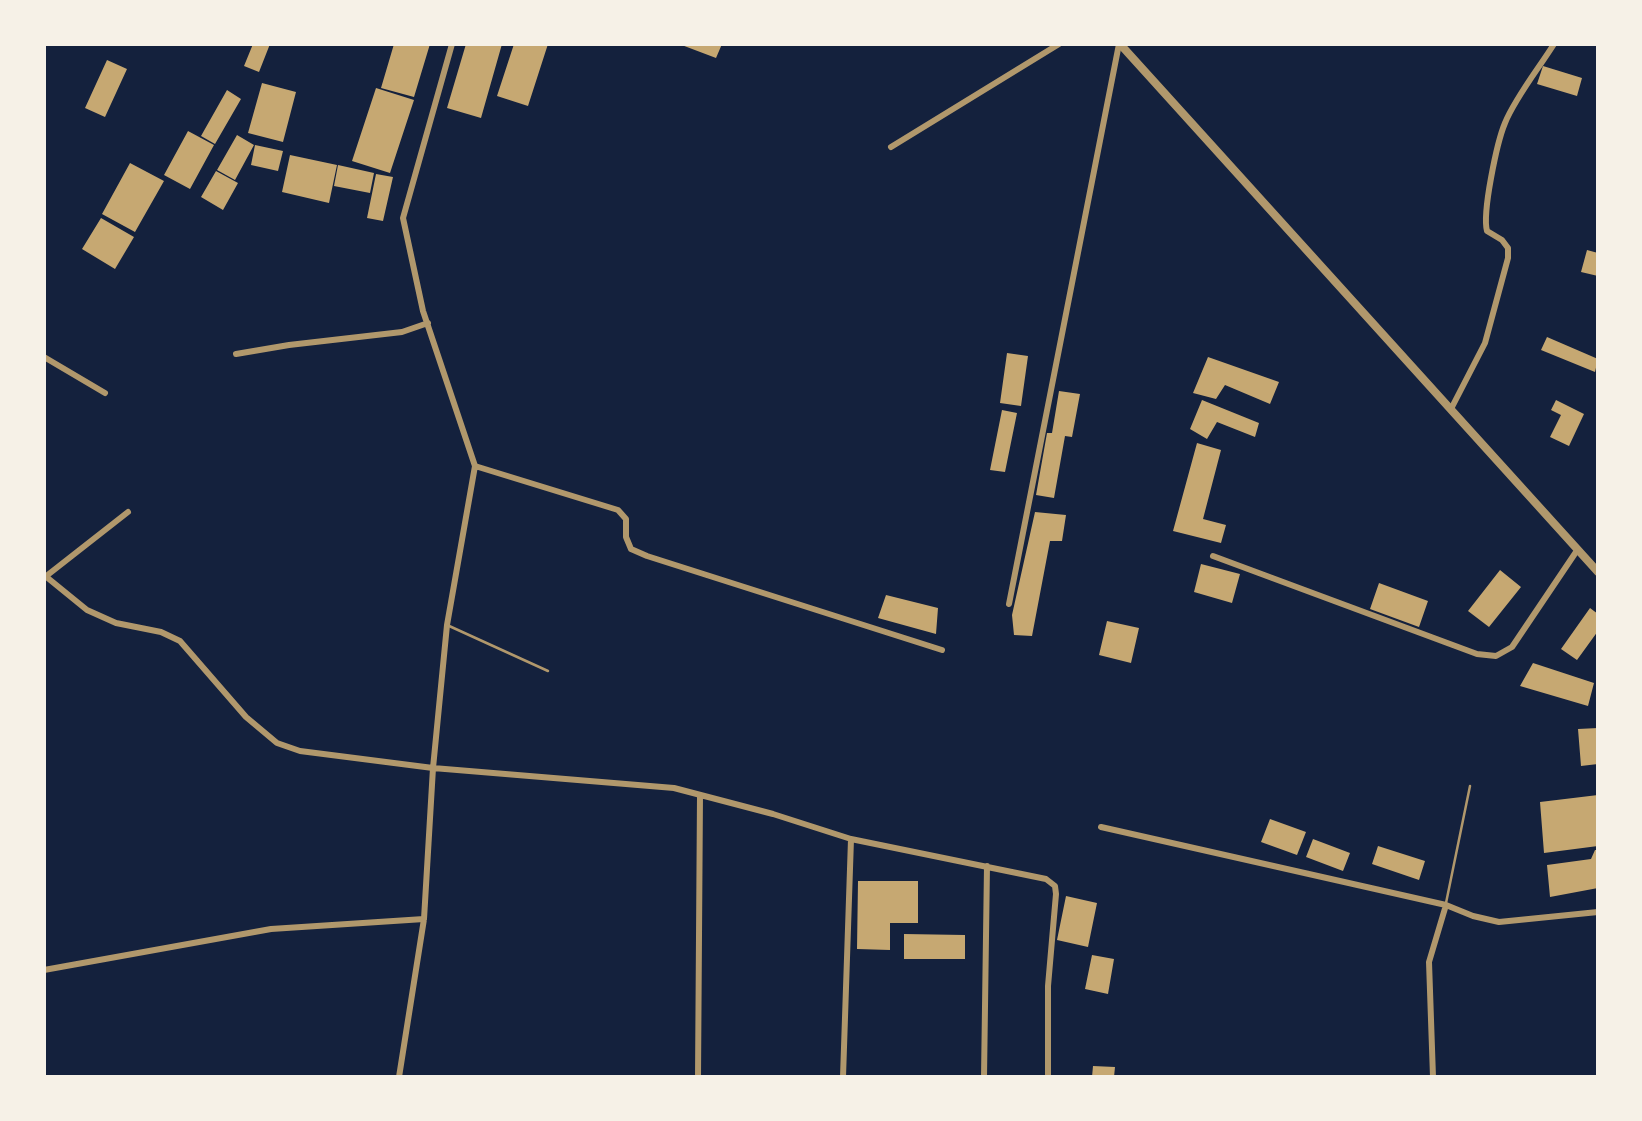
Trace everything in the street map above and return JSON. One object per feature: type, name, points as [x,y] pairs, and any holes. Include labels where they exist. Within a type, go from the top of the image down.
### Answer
[{"type":"street","points":[[399,1077],[424,919],[433,768],[447,625],[475,466],[428,323],[403,218],[452,44]]},
{"type":"street","points":[[891,147],[1059,44]]},
{"type":"street","points":[[1119,44],[1598,572]]},
{"type":"street","points":[[1009,604],[1119,44]]},
{"type":"street","points":[[1451,409],[1485,343],[1507,258],[1508,248],[1502,240],[1487,231],[1484,221],[1505,124],[1554,44]]},
{"type":"street","points":[[236,354],[402,332],[428,323]]},
{"type":"street","points":[[44,358],[104,393]]},
{"type":"street","points":[[475,466],[618,510],[626,519],[626,537],[631,550],[942,650]]},
{"type":"street","points":[[128,512],[45,576],[87,610],[116,623],[160,632],[180,641],[246,717],[277,743],[300,751],[433,768],[674,788],[773,814],[851,839],[1046,879],[1055,886],[1048,986],[1048,1077]]},
{"type":"street","points":[[1213,555],[1477,654],[1496,656],[1512,647],[1578,550]]},
{"type":"street","points":[[698,1077],[700,795]]},
{"type":"street","points":[[1101,827],[1446,905],[1473,916],[1499,922],[1598,912]]},
{"type":"street","points":[[843,1077],[851,839]]},
{"type":"street","points":[[984,1077],[987,866]]},
{"type":"street","points":[[1433,1077],[1429,962],[1446,905]]},
{"type":"street","points":[[44,970],[271,929],[424,919]]},
{"type":"lane","points":[[447,625],[548,670]]},
{"type":"lane","points":[[1446,905],[1470,786]]},
{"type":"building","points":[[253,44],[270,44],[259,72],[244,66]]},
{"type":"building","points":[[394,44],[430,44],[414,97],[381,88]]},
{"type":"building","points":[[466,44],[502,44],[481,118],[447,108]]},
{"type":"building","points":[[514,44],[548,44],[528,106],[497,96]]},
{"type":"building","points":[[679,44],[722,44],[716,58]]},
{"type":"building","points":[[107,60],[127,69],[105,117],[85,108]]},
{"type":"building","points":[[1543,66],[1582,78],[1577,96],[1537,84]]},
{"type":"building","points":[[262,83],[296,92],[283,142],[248,133]]},
{"type":"building","points":[[376,88],[414,100],[390,173],[352,161]]},
{"type":"building","points":[[227,90],[241,99],[215,144],[201,136]]},
{"type":"building","points":[[188,131],[214,145],[190,189],[164,175]]},
{"type":"building","points":[[237,135],[254,145],[235,180],[217,170]]},
{"type":"building","points":[[255,145],[283,151],[278,171],[251,165]]},
{"type":"building","points":[[290,155],[337,165],[329,203],[282,192]]},
{"type":"building","points":[[130,163],[164,181],[135,232],[102,214]]},
{"type":"building","points":[[338,165],[374,173],[370,193],[334,186]]},
{"type":"building","points":[[216,171],[238,183],[223,210],[201,197]]},
{"type":"building","points":[[376,174],[393,177],[383,221],[367,218]]},
{"type":"building","points":[[101,218],[134,237],[115,269],[82,249]]},
{"type":"building","points":[[1587,250],[1598,253],[1598,276],[1581,272]]},
{"type":"building","points":[[1547,337],[1598,359],[1595,372],[1541,350]]},
{"type":"building","points":[[1007,353],[1028,356],[1021,406],[1000,403]]},
{"type":"building","points":[[1208,357],[1279,382],[1270,404],[1225,385],[1216,399],[1193,393]]},
{"type":"building","points":[[1059,391],[1080,394],[1072,437],[1065,436],[1054,498],[1036,495],[1047,433],[1052,433]]},
{"type":"building","points":[[1202,400],[1259,423],[1255,437],[1217,422],[1207,439],[1190,429]]},
{"type":"building","points":[[1556,400],[1584,414],[1569,446],[1550,437],[1561,415],[1551,410]]},
{"type":"building","points":[[1002,410],[1017,413],[1005,472],[990,470]]},
{"type":"building","points":[[1197,443],[1221,450],[1203,519],[1226,525],[1221,543],[1173,531]]},
{"type":"building","points":[[1035,512],[1066,515],[1062,541],[1050,541],[1032,636],[1014,635],[1012,615]]},
{"type":"building","points":[[1201,564],[1240,574],[1232,603],[1194,592]]},
{"type":"building","points":[[1500,570],[1521,587],[1489,627],[1468,611]]},
{"type":"building","points":[[1379,583],[1428,601],[1419,627],[1370,609]]},
{"type":"building","points":[[886,595],[938,608],[936,634],[878,618]]},
{"type":"building","points":[[1590,608],[1598,614],[1598,631],[1577,660],[1561,649]]},
{"type":"building","points":[[1107,621],[1139,628],[1131,663],[1099,655]]},
{"type":"building","points":[[1533,663],[1594,683],[1588,706],[1520,686]]},
{"type":"building","points":[[1598,728],[1598,764],[1581,766],[1578,729]]},
{"type":"building","points":[[1598,795],[1598,846],[1544,853],[1540,802]]},
{"type":"building","points":[[1270,819],[1306,832],[1297,855],[1261,842]]},
{"type":"building","points":[[1313,839],[1350,853],[1343,871],[1306,857]]},
{"type":"building","points":[[1378,846],[1425,861],[1419,880],[1372,864]]},
{"type":"building","points":[[1595,850],[1598,850],[1598,888],[1550,897],[1547,865],[1591,859]]},
{"type":"building","points":[[858,881],[918,881],[918,923],[890,923],[890,950],[857,949]]},
{"type":"building","points":[[1066,896],[1097,903],[1088,947],[1057,940]]},
{"type":"building","points":[[904,934],[965,935],[965,959],[904,959]]},
{"type":"building","points":[[1092,955],[1114,959],[1108,994],[1085,989]]},
{"type":"building","points":[[1093,1066],[1115,1067],[1114,1077],[1092,1077]]}]
